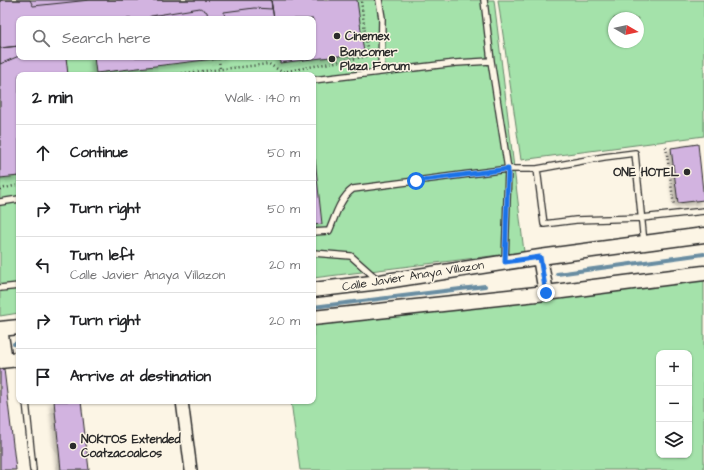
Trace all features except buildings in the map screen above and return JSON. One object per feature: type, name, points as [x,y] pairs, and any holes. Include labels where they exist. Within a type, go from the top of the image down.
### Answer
[{"type":"street","name":"Calle Javier Anaya Villazon","points":[[316,290],[380,282],[505,262],[704,235]]},
{"type":"street","points":[[540,257],[546,293]]},
{"type":"street","points":[[316,318],[546,293],[704,273]]},
{"type":"street","points":[[16,327],[0,329],[2,361],[16,359]]},
{"type":"street","points":[[182,404],[191,470]]},
{"type":"lane","points":[[379,0],[382,18],[381,72]]},
{"type":"lane","points":[[484,0],[491,61],[508,169],[505,262]]},
{"type":"lane","points":[[316,80],[456,63],[491,61]]},
{"type":"lane","points":[[316,232],[329,231],[341,203],[348,192],[353,189],[508,169],[537,169],[635,153],[644,243]]},
{"type":"lane","points":[[537,169],[544,224],[576,220],[642,218],[704,211]]},
{"type":"lane","points":[[0,202],[16,199]]},
{"type":"lane","points":[[316,254],[351,256],[380,282]]},
{"type":"lane","points":[[0,288],[16,286]]},
{"type":"lane","points":[[26,404],[33,470]]},
{"type":"path","points":[[287,72],[368,56],[361,0]]},
{"type":"path","points":[[219,60],[220,69]]},
{"type":"path","points":[[193,72],[269,64],[281,72]]},
{"type":"path","points":[[666,147],[675,214]]},
{"type":"path","points":[[0,189],[16,186]]},
{"type":"green space","points":[[0,0],[494,0],[524,252],[316,278],[316,72],[16,72],[16,313],[0,316]]},
{"type":"green space","points":[[498,0],[704,0],[704,136],[521,160]]},
{"type":"green space","points":[[704,277],[704,470],[300,470],[291,404],[316,404],[316,318]]},
{"type":"waterway","points":[[557,274],[704,254]]},
{"type":"waterway","points":[[316,307],[485,286]]},
{"type":"place","name":"Cinemex","points":[[337,36]]},
{"type":"place","name":"Bancomer Plaza Forum","points":[[332,59]]},
{"type":"place","name":"ONE HOTEL","points":[[687,172]]},
{"type":"place","name":"NOKTOS Extended Coatzacoalcos","points":[[73,446]]},
{"type":"route","points":[[416,181],[508,169],[505,262],[540,257],[546,293]]}]
